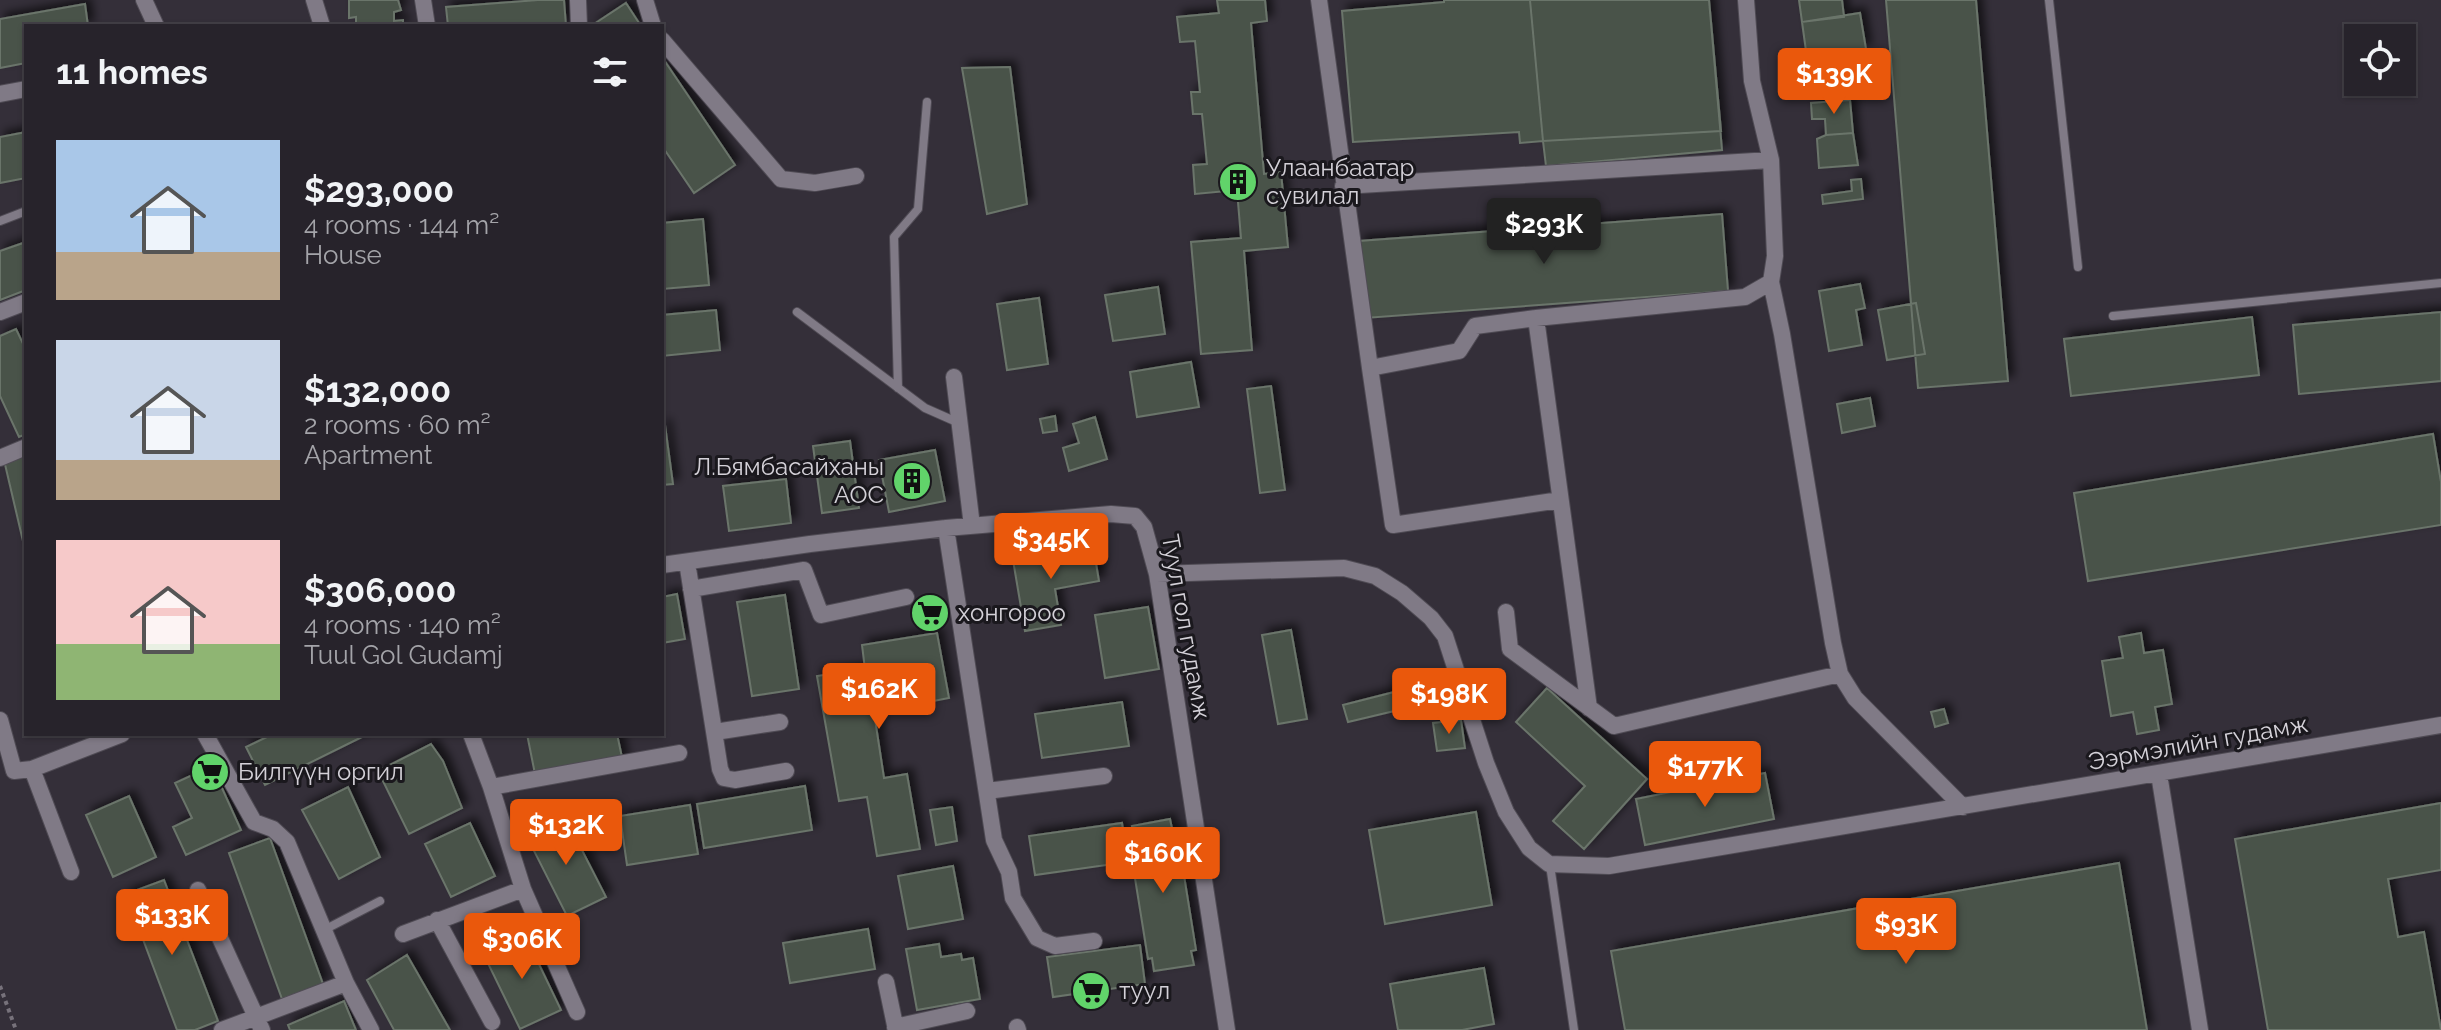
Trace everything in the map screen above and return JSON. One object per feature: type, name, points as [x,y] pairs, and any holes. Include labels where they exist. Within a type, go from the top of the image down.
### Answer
[{"type":"street","points":[[144,0],[155,24]]},
{"type":"street","points":[[314,0],[321,24]]},
{"type":"street","points":[[423,0],[427,24]]},
{"type":"street","points":[[578,0],[579,24]]},
{"type":"street","points":[[645,0],[652,24]]},
{"type":"street","points":[[1319,0],[1393,525],[1560,500]]},
{"type":"street","points":[[1746,0],[1752,81],[1771,160],[1775,256],[1771,282],[1840,674],[1855,698],[1963,807]]},
{"type":"street","points":[[664,42],[781,179],[815,183],[856,176]]},
{"type":"street","points":[[0,94],[24,89]]},
{"type":"street","points":[[1343,186],[1771,160]]},
{"type":"street","points":[[1370,368],[1459,351],[1475,326],[1745,297],[1771,282]]},
{"type":"street","points":[[0,312],[24,304]]},
{"type":"street","points":[[1536,318],[1589,708]]},
{"type":"street","points":[[954,377],[972,526]]},
{"type":"street","points":[[0,458],[24,448]]},
{"type":"street","name":"Туул гол гудамж","points":[[664,565],[946,528],[1111,514],[1135,516],[1144,527],[1157,574],[1227,1030]]},
{"type":"street","points":[[946,528],[994,840],[1009,872],[1013,898],[1037,938],[1055,946],[1094,941]]},
{"type":"street","points":[[687,562],[720,769],[724,778],[735,780],[786,771]]},
{"type":"street","points":[[1157,574],[1344,568],[1375,576],[1402,593],[1431,618],[1445,636],[1486,763],[1506,812],[1529,848],[1549,864]]},
{"type":"street","points":[[691,589],[804,570],[821,615],[906,597]]},
{"type":"street","points":[[1506,612],[1510,649],[1614,726],[1840,674]]},
{"type":"street","points":[[0,720],[14,771],[32,769],[117,736]]},
{"type":"street","points":[[715,732],[780,722]]},
{"type":"street","name":"Ээрмэлийн гудамж","points":[[1549,864],[1609,866],[2441,725]]},
{"type":"street","points":[[206,736],[254,822],[273,829],[287,842],[346,983],[371,1030]]},
{"type":"street","points":[[472,736],[523,889],[577,1012]]},
{"type":"street","points":[[491,787],[679,753]]},
{"type":"street","points":[[32,769],[71,872]]},
{"type":"street","points":[[2159,774],[2200,1030]]},
{"type":"street","points":[[987,791],[1104,776]]},
{"type":"street","points":[[403,934],[523,889]]},
{"type":"street","points":[[198,890],[258,1023]]},
{"type":"street","points":[[437,920],[492,1022]]},
{"type":"street","points":[[886,982],[896,1028],[967,1011]]},
{"type":"street","points":[[222,1030],[258,1023],[346,983]]},
{"type":"lane","points":[[2049,0],[2078,267]]},
{"type":"lane","points":[[898,388],[894,237],[918,209],[927,102]]},
{"type":"lane","points":[[0,221],[24,212]]},
{"type":"lane","points":[[2113,316],[2441,283]]},
{"type":"lane","points":[[797,312],[925,408],[960,423]]},
{"type":"lane","points":[[1549,864],[1574,1030]]},
{"type":"lane","points":[[324,930],[380,901]]},
{"type":"path","points":[[0,986],[16,1030]]},
{"type":"building","points":[[349,0],[398,0],[401,10],[394,12],[394,21],[403,20],[403,24],[356,24],[356,17],[349,18]]},
{"type":"building","points":[[564,0],[566,24],[448,24],[446,7]]},
{"type":"building","name":"Улаанбаатар сувилал","points":[[1217,0],[1265,0],[1267,21],[1251,23],[1264,174],[1281,172],[1288,247],[1244,251],[1252,350],[1201,354],[1191,242],[1241,238],[1237,190],[1195,194],[1193,165],[1207,164],[1202,114],[1193,114],[1191,92],[1200,92],[1195,41],[1180,42],[1177,17],[1219,13]]},
{"type":"building","points":[[1444,0],[1709,0],[1722,150],[1546,166],[1543,141],[1520,143],[1519,132],[1353,142],[1342,11]]},
{"type":"building","points":[[1530,0],[1709,0],[1721,131],[1543,141]]},
{"type":"building","points":[[1799,0],[1842,0],[1844,17],[1802,22]]},
{"type":"building","points":[[1886,0],[1976,0],[2008,381],[1918,388]]},
{"type":"building","points":[[626,3],[640,24],[594,24]]},
{"type":"building","points":[[85,4],[88,24],[24,24],[24,63],[0,68],[0,19]]},
{"type":"building","points":[[1860,13],[1866,49],[1807,58],[1802,22]]},
{"type":"building","points":[[1847,52],[1852,94],[1807,99],[1802,58]]},
{"type":"building","points":[[664,60],[735,165],[694,193],[664,149]]},
{"type":"building","points":[[1010,67],[1027,204],[987,214],[962,68]]},
{"type":"building","points":[[1850,100],[1853,133],[1826,135],[1825,119],[1812,119],[1811,103]]},
{"type":"building","points":[[24,132],[24,178],[0,183],[0,137]]},
{"type":"building","points":[[1853,133],[1858,165],[1819,168],[1817,139],[1826,135]]},
{"type":"building","points":[[1861,179],[1863,199],[1823,204],[1822,195],[1852,191],[1851,180]]},
{"type":"building","points":[[1722,214],[1728,291],[1365,318],[1359,241]]},
{"type":"building","points":[[703,219],[709,285],[664,289],[664,223]]},
{"type":"building","points":[[24,243],[24,291],[0,300],[0,251]]},
{"type":"building","points":[[1860,284],[1865,308],[1856,310],[1862,345],[1829,351],[1819,291]]},
{"type":"building","points":[[1158,287],[1165,334],[1113,341],[1105,295]]},
{"type":"building","points":[[1039,298],[1048,364],[1007,370],[997,304]]},
{"type":"building","points":[[1916,303],[1925,354],[1887,360],[1878,310]]},
{"type":"building","points":[[716,310],[720,350],[664,356],[664,315]]},
{"type":"building","points":[[2441,312],[2441,381],[2299,394],[2293,325]]},
{"type":"building","points":[[2252,317],[2259,375],[2071,396],[2064,339]]},
{"type":"building","points":[[16,329],[24,346],[24,435],[19,437],[0,396],[0,336]]},
{"type":"building","points":[[1191,362],[1199,407],[1137,417],[1130,372]]},
{"type":"building","points":[[1271,386],[1285,490],[1260,493],[1247,389]]},
{"type":"building","points":[[1870,398],[1875,426],[1842,433],[1837,404]]},
{"type":"building","points":[[1055,416],[1057,431],[1043,433],[1040,419]]},
{"type":"building","points":[[1095,417],[1107,459],[1069,471],[1063,448],[1079,443],[1073,424]]},
{"type":"building","points":[[664,425],[665,425],[673,484],[664,485]]},
{"type":"building","points":[[2433,434],[2441,482],[2441,525],[2088,581],[2074,493]]},
{"type":"building","points":[[850,441],[859,508],[822,513],[813,446]]},
{"type":"building","name":"Л.Бямбасайханы АОС","points":[[935,450],[945,501],[889,512],[879,460]]},
{"type":"building","points":[[24,455],[24,545],[4,460]]},
{"type":"building","points":[[24,455],[24,545],[4,460]]},
{"type":"building","points":[[786,479],[791,523],[729,531],[723,486]]},
{"type":"building","points":[[1055,544],[1057,552],[1093,546],[1099,581],[1055,589],[1061,625],[1025,631],[1013,560],[1029,558],[1027,549]]},
{"type":"building","points":[[677,594],[685,639],[664,643],[664,597]]},
{"type":"building","points":[[785,595],[799,689],[752,696],[737,602]]},
{"type":"building","points":[[1148,607],[1159,669],[1105,678],[1095,615]]},
{"type":"building","points":[[1291,630],[1307,719],[1278,724],[1262,635]]},
{"type":"building","points":[[937,633],[949,698],[912,705],[909,687],[871,693],[884,778],[907,774],[920,849],[877,856],[867,797],[839,801],[817,676],[865,669],[862,645]]},
{"type":"building","points":[[2141,633],[2144,653],[2163,650],[2172,704],[2155,707],[2159,730],[2137,734],[2133,712],[2111,716],[2102,661],[2123,658],[2119,637]]},
{"type":"building","points":[[1547,688],[1647,779],[1584,849],[1553,821],[1585,786],[1516,722]]},
{"type":"building","points":[[1402,690],[1407,708],[1348,722],[1343,705]]},
{"type":"building","points":[[1122,702],[1129,746],[1042,758],[1035,714]]},
{"type":"building","points":[[1944,709],[1948,723],[1935,727],[1931,712]]},
{"type":"building","points":[[1461,720],[1465,748],[1437,751],[1433,723]]},
{"type":"building","points":[[269,736],[364,736],[265,785],[246,747]]},
{"type":"building","points":[[527,736],[617,736],[623,762],[536,779]]},
{"type":"building","points":[[431,744],[443,761],[462,808],[409,834],[378,771]]},
{"type":"building","points":[[212,766],[241,830],[186,855],[173,827],[192,818],[175,783]]},
{"type":"building","points":[[1765,773],[1774,819],[1645,845],[1636,799]]},
{"type":"building","points":[[805,786],[812,830],[704,848],[697,804]]},
{"type":"building","points":[[348,787],[380,857],[339,879],[302,810]]},
{"type":"building","points":[[129,796],[156,857],[113,877],[86,815]]},
{"type":"building","points":[[2441,803],[2441,870],[2388,879],[2398,937],[2424,932],[2441,1030],[2268,1030],[2235,839]]},
{"type":"building","points":[[690,805],[698,854],[627,865],[620,816]]},
{"type":"building","points":[[952,807],[957,841],[936,845],[930,810]]},
{"type":"building","points":[[1476,812],[1492,905],[1385,924],[1369,830]]},
{"type":"building","points":[[565,817],[606,897],[567,916],[527,837]]},
{"type":"building","points":[[1170,819],[1173,833],[1177,832],[1196,950],[1191,951],[1194,965],[1154,971],[1152,958],[1148,959],[1129,841],[1134,840],[1132,826]]},
{"type":"building","points":[[470,823],[495,876],[451,897],[425,844]]},
{"type":"building","points":[[1122,823],[1128,862],[1035,875],[1029,836]]},
{"type":"building","points":[[270,838],[323,984],[282,999],[229,853]]},
{"type":"building","points":[[2119,863],[2147,1030],[1625,1030],[1611,951]]},
{"type":"building","points":[[953,866],[963,919],[908,929],[898,876]]},
{"type":"building","points":[[164,880],[218,1021],[195,1030],[177,1030],[126,894]]},
{"type":"building","points":[[868,929],[875,969],[790,983],[783,943]]},
{"type":"building","points":[[524,933],[561,1010],[520,1029],[483,953]]},
{"type":"building","points":[[939,944],[941,957],[961,954],[962,960],[973,958],[980,999],[917,1010],[906,949]]},
{"type":"building","points":[[1140,945],[1145,984],[1053,997],[1047,957]]},
{"type":"building","points":[[407,955],[450,1030],[394,1030],[367,980]]},
{"type":"building","points":[[1484,968],[1494,1024],[1462,1030],[1398,1030],[1390,984]]},
{"type":"building","points":[[344,1001],[356,1030],[290,1030],[288,1025]]},
{"type":"place","name":"Улаанбаатар сувилал","points":[[1238,182]]},
{"type":"place","name":"Л.Бямбасайханы АОС","points":[[912,481]]},
{"type":"place","name":"хонгороо","points":[[930,613]]},
{"type":"place","name":"Билгүүн оргил","points":[[210,772]]},
{"type":"place","name":"туул","points":[[1091,991]]}]
